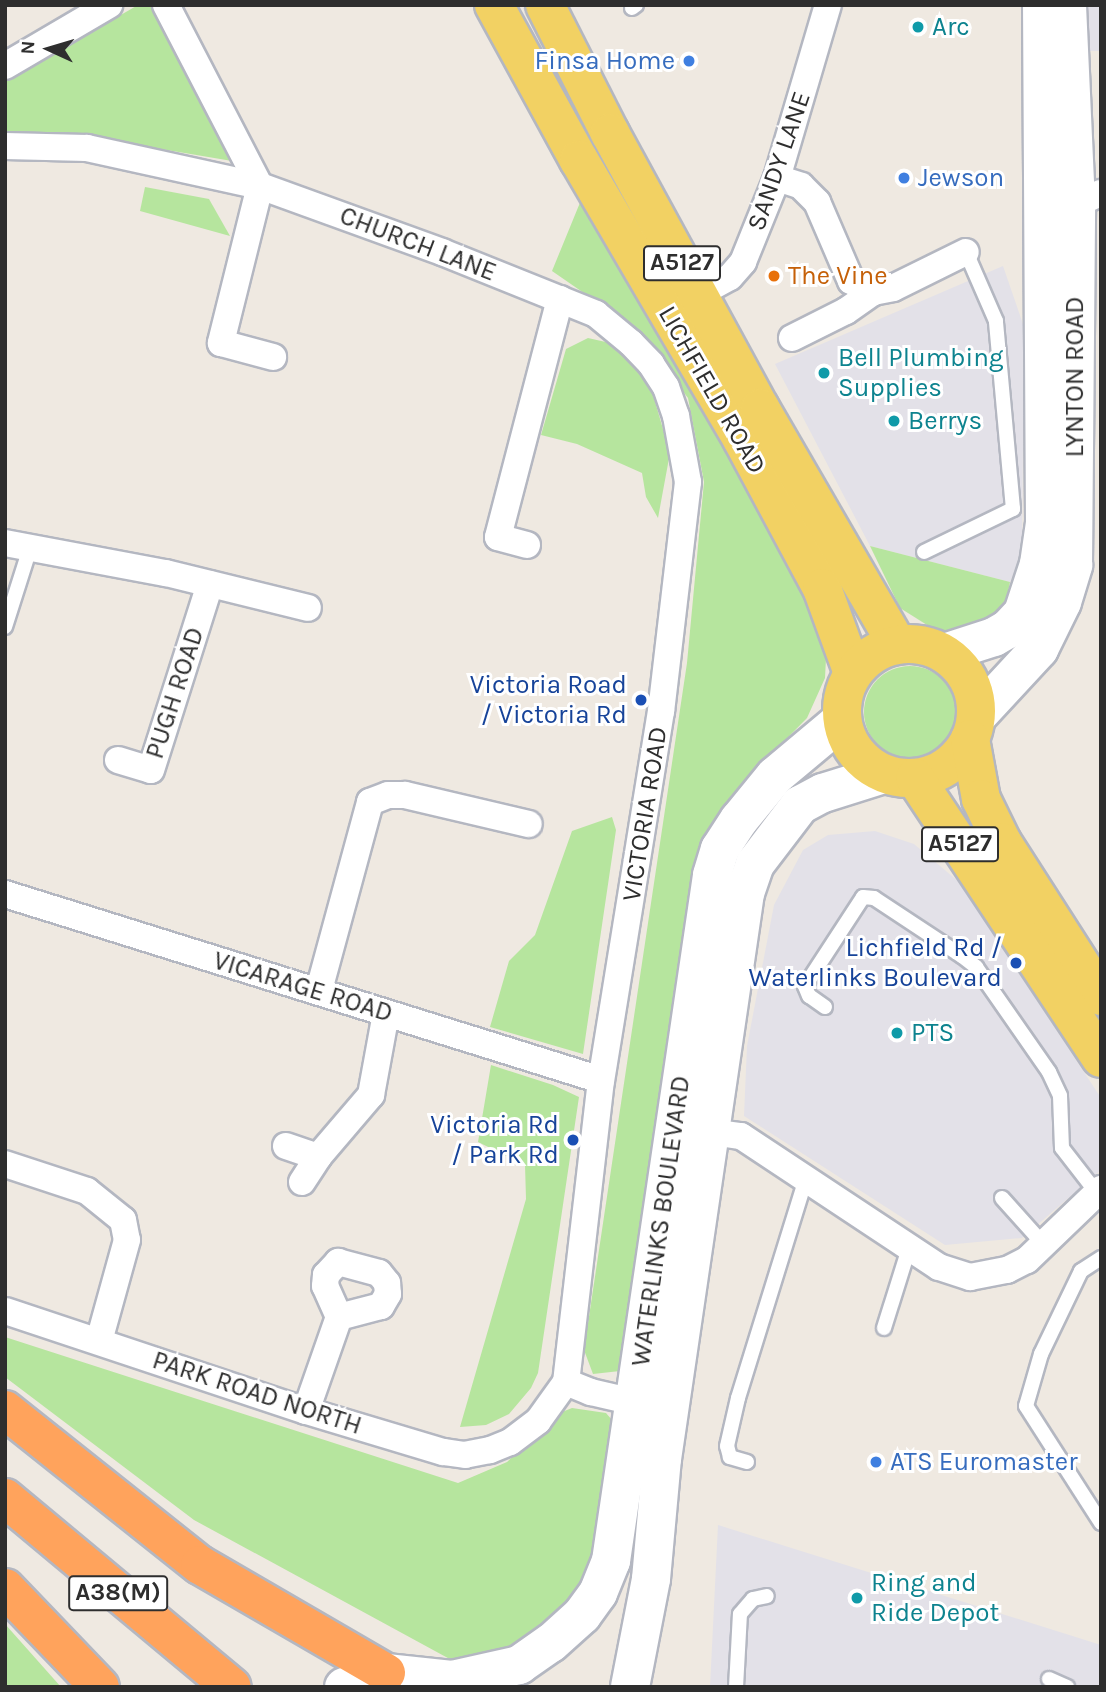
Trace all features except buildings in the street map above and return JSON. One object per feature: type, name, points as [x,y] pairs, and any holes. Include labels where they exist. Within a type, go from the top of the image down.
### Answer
[{"type":"highway","points":[[5,1410],[200,1565],[386,1673]]},
{"type":"highway","name":"A38(M)","points":[[5,1498],[232,1687]]},
{"type":"highway","points":[[5,1588],[100,1687]]},
{"type":"main road","name":"LICHFIELD ROAD","points":[[494,5],[579,160],[742,439],[822,588],[853,673]]},
{"type":"main road","name":"LICHFIELD ROAD","points":[[545,5],[610,133],[760,408],[897,644]]},
{"type":"main road","name":"LYNTON ROAD","points":[[944,653],[994,638],[1008,629],[1023,612],[1039,564],[1045,523],[1042,5]]},
{"type":"main road","name":"LYNTON ROAD","points":[[973,728],[1039,649],[1062,602],[1073,565],[1088,198],[1067,5]]},
{"type":"main road","points":[[897,644],[921,644],[944,653],[958,665],[969,681],[975,699],[973,728],[947,766],[900,776],[856,753],[842,720],[842,704],[853,673],[872,654],[897,644]]},
{"type":"main road","name":"WATERLINKS BOULEVARD","points":[[386,1673],[460,1683],[519,1665],[551,1643],[582,1615],[598,1592],[611,1561],[712,875],[720,849],[775,776],[842,720]]},
{"type":"main road","name":"A5127","points":[[973,728],[981,799],[1002,842],[1101,996]]},
{"type":"main road","name":"A5127","points":[[900,776],[1101,1058]]},
{"type":"main road","name":"WATERLINKS BOULEVARD","points":[[630,1687],[651,1579],[662,1459],[745,893],[755,864],[800,805],[823,793],[900,776]]},
{"type":"main road","points":[[345,1687],[386,1673]]},
{"type":"street","points":[[5,66],[108,5]]},
{"type":"street","points":[[166,5],[260,186],[221,343],[273,357]]},
{"type":"street","name":"SANDY LANE","points":[[699,294],[730,277],[743,262],[777,178],[828,5]]},
{"type":"street","name":"CHURCH LANE","points":[[5,146],[87,148],[260,186],[560,299]]},
{"type":"street","points":[[777,178],[801,186],[817,202],[851,281],[873,292]]},
{"type":"street","points":[[792,338],[846,312],[873,292],[893,288],[966,252]]},
{"type":"street","points":[[527,545],[498,537],[560,299]]},
{"type":"street","name":"VICTORIA ROAD","points":[[510,1442],[538,1421],[566,1382],[601,1080],[661,711],[688,482],[676,416],[666,387],[651,364],[596,314],[560,299]]},
{"type":"street","points":[[18,546],[210,584],[308,608]]},
{"type":"street","name":"PUGH ROAD","points":[[118,760],[151,771],[210,584]]},
{"type":"street","points":[[319,990],[370,802],[388,795],[405,795],[529,824]]},
{"type":"street","name":"VICARAGE ROAD","points":[[5,894],[601,1080]]},
{"type":"street","points":[[302,1182],[318,1157],[371,1095],[386,1013]]},
{"type":"street","points":[[711,1132],[741,1136],[939,1268],[970,1277],[1007,1270],[1027,1261],[1100,1193]]},
{"type":"street","points":[[286,1146],[318,1157]]},
{"type":"street","points":[[5,1164],[87,1191],[123,1220],[127,1240],[99,1341]]},
{"type":"street","name":"PARK ROAD NORTH","points":[[5,1311],[306,1411],[443,1452],[465,1455],[490,1450],[510,1442]]},
{"type":"street","points":[[306,1411],[339,1317]]},
{"type":"street","points":[[566,1382],[591,1392],[634,1402]]},
{"type":"lane","points":[[924,552],[1013,509],[996,321],[966,252]]},
{"type":"lane","points":[[5,627],[18,546]]},
{"type":"lane","points":[[825,1007],[809,996],[805,986],[863,897],[868,896],[976,967],[1049,1072],[1060,1096],[1062,1147],[1100,1193]]},
{"type":"lane","points":[[747,1462],[730,1457],[727,1446],[737,1398],[806,1179]]},
{"type":"lane","points":[[1002,1198],[1045,1246]]},
{"type":"lane","points":[[884,1328],[909,1248]]},
{"type":"lane","points":[[1101,1258],[1081,1271],[1041,1353],[1026,1406],[1101,1523]]},
{"type":"lane","points":[[736,1687],[740,1614],[753,1599],[767,1597]]},
{"type":"lane","points":[[1049,1679],[1068,1687]]},
{"type":"shaded area","points":[[1084,5],[1101,5],[1101,51],[1084,51]]},
{"type":"shaded area","points":[[1003,266],[1024,327],[1022,556],[1010,582],[870,546],[775,364]]},
{"type":"shaded area","points":[[875,831],[914,844],[959,882],[1101,1098],[1101,1170],[1022,1238],[945,1245],[744,1116],[747,1046],[774,905],[803,850],[828,835]]},
{"type":"shaded area","name":"Ring and Ride Depot","points":[[718,1525],[1101,1645],[1101,1687],[710,1687]]},
{"type":"green space","points":[[138,5],[154,5],[236,152],[232,161],[84,136],[5,136],[5,82]]},
{"type":"green space","points":[[145,187],[209,199],[230,236],[140,211]]},
{"type":"green space","points":[[586,188],[827,639],[825,678],[807,718],[753,773],[620,1371],[593,1374],[584,1350],[687,663],[704,482],[688,398],[636,329],[552,271]]},
{"type":"green space","points":[[588,338],[610,343],[649,381],[670,453],[658,518],[646,497],[642,473],[577,444],[541,435],[566,349]]},
{"type":"green space","points":[[870,546],[1010,582],[1004,614],[965,632],[935,630],[900,608]]},
{"type":"green space","points":[[910,666],[928,669],[943,679],[953,694],[956,712],[953,730],[943,745],[928,755],[910,758],[892,755],[877,745],[867,730],[864,712],[867,694],[877,679],[892,669]]},
{"type":"green space","points":[[612,817],[616,830],[583,1054],[490,1027],[509,961],[535,935],[572,831]]},
{"type":"green space","points":[[491,1065],[553,1085],[579,1097],[538,1373],[531,1388],[509,1414],[486,1425],[460,1427],[526,1199],[525,1165],[478,1142]]},
{"type":"green space","points":[[5,1337],[458,1483],[507,1462],[562,1412],[572,1408],[606,1413],[618,1427],[596,1563],[576,1601],[520,1650],[457,1663],[194,1520],[5,1377]]},
{"type":"green space","points":[[5,1624],[61,1687],[5,1687]]},
{"type":"place","name":"Arc","points":[[918,27]]},
{"type":"place","name":"Finsa Home","points":[[689,61]]},
{"type":"place","name":"Jewson","points":[[904,178]]},
{"type":"place","name":"The Vine","points":[[774,276]]},
{"type":"place","name":"Bell Plumbing Supplies","points":[[824,373]]},
{"type":"place","name":"Berrys","points":[[894,421]]},
{"type":"place","name":"Victoria Road / Victoria Rd","points":[[641,700]]},
{"type":"place","name":"Lichfield Rd / Waterlinks Boulevard","points":[[1016,963]]},
{"type":"place","name":"PTS","points":[[897,1033]]},
{"type":"place","name":"Victoria Rd / Park Rd","points":[[573,1140]]},
{"type":"place","name":"ATS Euromaster","points":[[876,1462]]},
{"type":"place","name":"Ring and Ride Depot","points":[[857,1598]]}]
